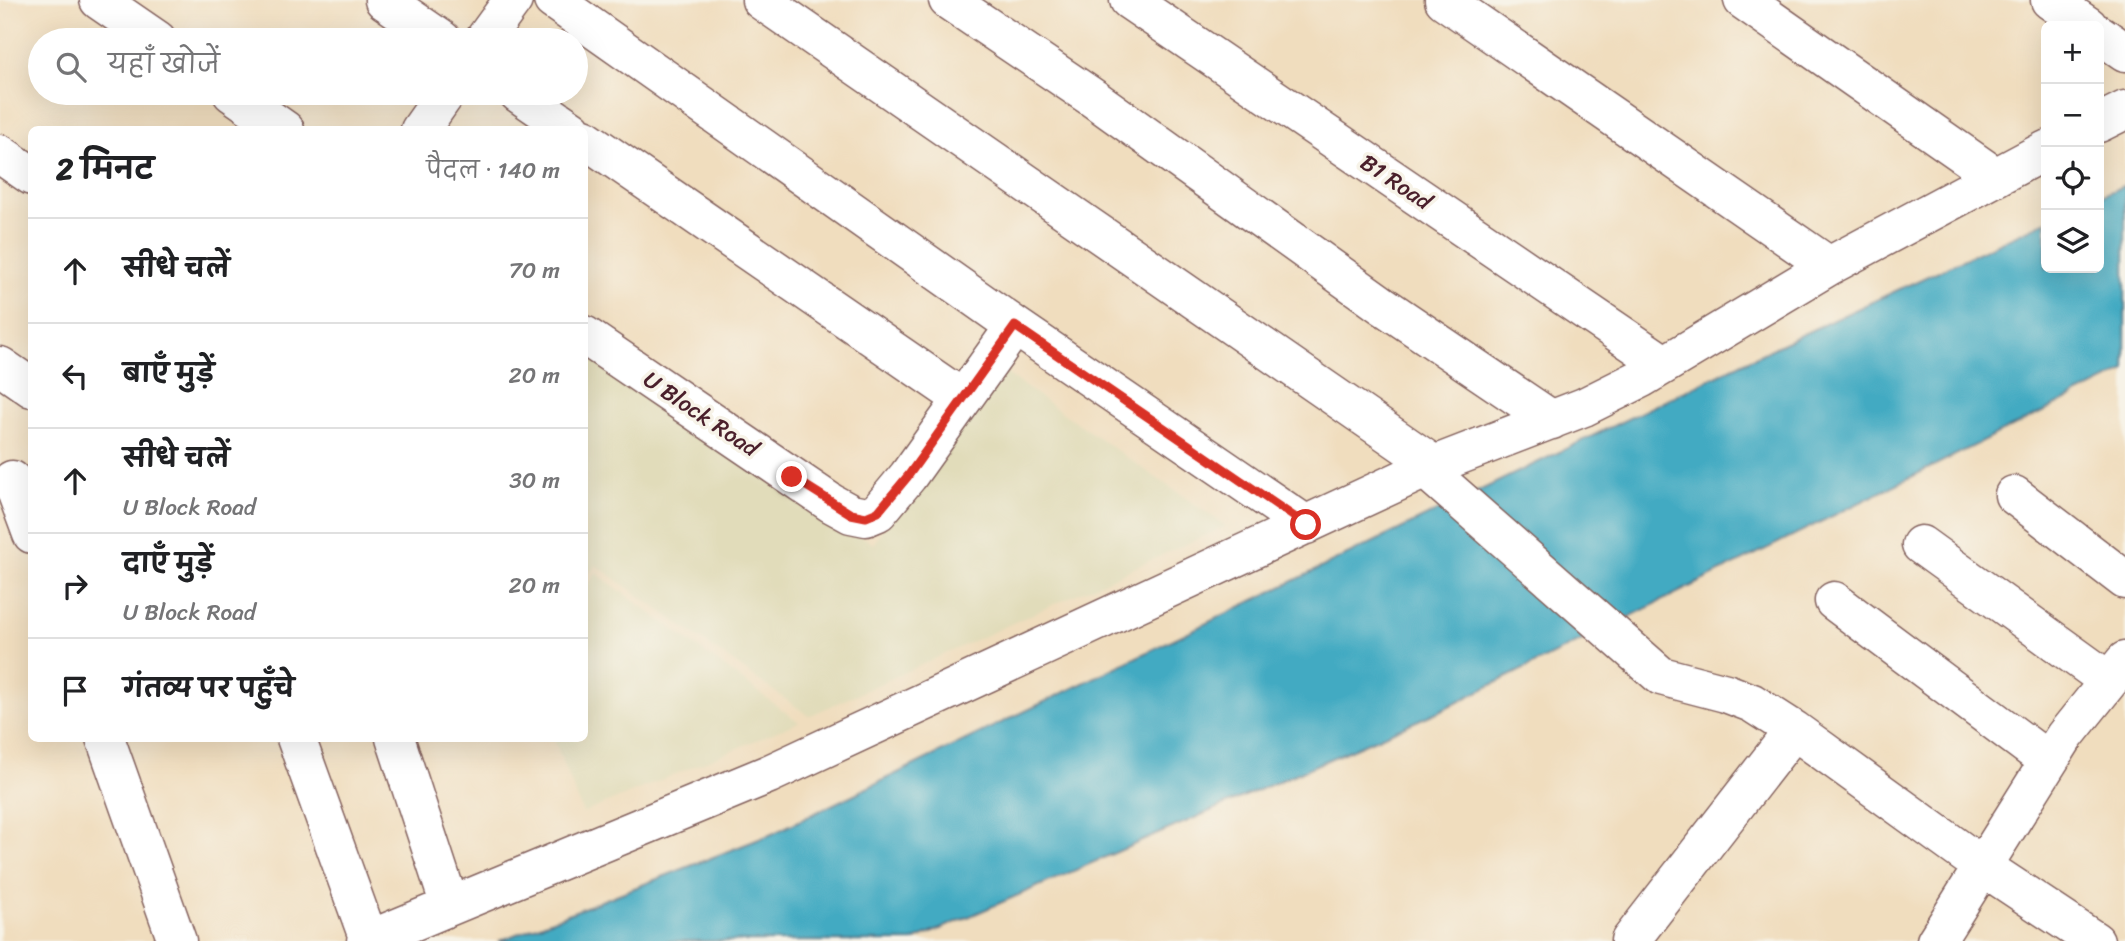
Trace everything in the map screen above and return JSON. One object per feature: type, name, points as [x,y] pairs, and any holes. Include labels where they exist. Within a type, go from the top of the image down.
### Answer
[{"type":"street","points":[[99,0],[140,28]]},
{"type":"street","points":[[384,0],[425,28]]},
{"type":"street","points":[[493,28],[513,0]]},
{"type":"street","points":[[553,0],[1015,326],[1306,525]]},
{"type":"street","points":[[761,0],[1446,472],[1682,675],[1752,703],[1794,730],[1982,866],[2095,941]]},
{"type":"street","points":[[948,0],[1093,98],[1382,305],[1552,420]]},
{"type":"street","name":"B1 Road","points":[[1129,0],[1664,364]]},
{"type":"street","points":[[1444,0],[1829,266]]},
{"type":"street","points":[[1743,0],[1996,177]]},
{"type":"street","points":[[2050,0],[2081,21]]},
{"type":"street","points":[[2104,37],[2125,52]]},
{"type":"street","points":[[249,105],[279,126]]},
{"type":"street","points":[[423,126],[438,105]]},
{"type":"street","points":[[536,105],[566,126]]},
{"type":"street","points":[[2104,121],[2125,110]]},
{"type":"street","points":[[588,141],[963,399],[1015,326]]},
{"type":"street","points":[[297,742],[368,940],[769,774],[1306,525],[1446,472],[1584,407],[1664,364],[1829,266],[2041,153]]},
{"type":"street","points":[[0,154],[28,173]]},
{"type":"street","name":"U Block Road","points":[[588,338],[831,503],[851,514],[866,517],[878,512],[908,476],[963,399]]},
{"type":"street","points":[[0,366],[28,385]]},
{"type":"street","points":[[15,479],[28,521]]},
{"type":"street","points":[[2014,495],[2125,580]]},
{"type":"street","points":[[1921,545],[2117,671],[2064,737],[1936,941]]},
{"type":"street","points":[[1834,601],[2048,761]]},
{"type":"street","points":[[1630,941],[1794,730]]},
{"type":"street","points":[[106,742],[177,941]]},
{"type":"street","points":[[397,742],[450,906]]},
{"type":"shaded area","points":[[588,348],[873,544],[998,368],[1226,526],[809,716],[596,565],[588,575]]},
{"type":"shaded area","points":[[596,573],[799,722],[583,813],[555,742],[588,742],[588,584]]},
{"type":"water","points":[[2125,185],[2125,371],[1437,712],[913,941],[499,941],[772,834],[1786,342],[2041,223],[2041,273],[2104,273],[2104,195]]},
{"type":"route","points":[[792,477],[851,514],[866,517],[878,512],[908,476],[1015,326],[1306,525]]}]
